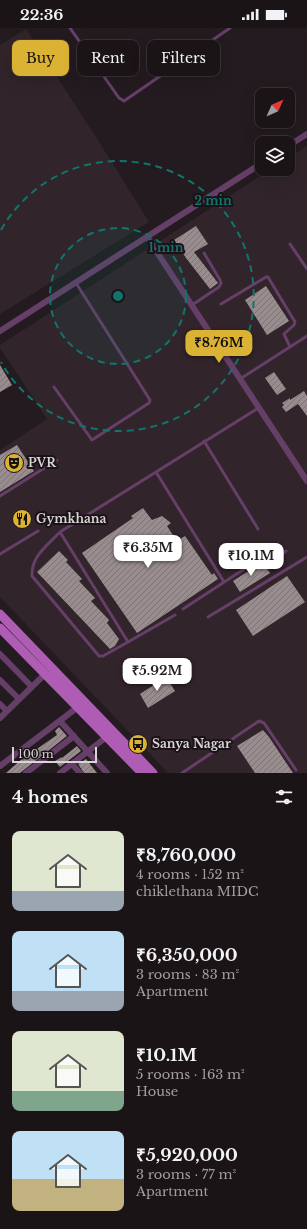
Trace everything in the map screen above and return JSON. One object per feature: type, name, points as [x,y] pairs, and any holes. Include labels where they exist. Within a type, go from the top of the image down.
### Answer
[{"type":"main road","points":[[0,614],[110,734],[142,773]]},
{"type":"main road","points":[[0,628],[78,707],[153,773]]},
{"type":"street","points":[[295,142],[307,134]]},
{"type":"street","points":[[0,331],[255,168]]},
{"type":"street","points":[[147,237],[260,407],[307,481]]},
{"type":"street","points":[[0,654],[32,687]]},
{"type":"street","points":[[0,718],[45,674]]},
{"type":"street","points":[[0,680],[19,699]]},
{"type":"street","points":[[0,704],[7,711]]},
{"type":"street","points":[[0,766],[78,707]]},
{"type":"street","points":[[60,721],[107,773]]},
{"type":"street","points":[[60,773],[110,734]]},
{"type":"street","points":[[26,773],[74,736]]},
{"type":"street","points":[[72,764],[80,773]]},
{"type":"lane","points":[[70,28],[119,98],[124,101],[229,28]]},
{"type":"lane","points":[[290,244],[307,269]]},
{"type":"lane","points":[[192,305],[221,285],[220,280],[204,253]]},
{"type":"lane","points":[[221,304],[268,277],[295,322],[294,325],[284,334],[290,347]]},
{"type":"lane","points":[[54,387],[92,440],[149,403],[150,400],[76,283]]},
{"type":"lane","points":[[240,379],[307,336]]},
{"type":"lane","points":[[175,615],[103,656],[99,656],[32,576],[32,569],[38,554],[60,532],[260,407]]},
{"type":"lane","points":[[204,442],[258,529]]},
{"type":"lane","points":[[0,496],[58,460]]},
{"type":"lane","points":[[156,472],[224,582]]},
{"type":"lane","points":[[0,554],[38,531]]},
{"type":"lane","points":[[60,532],[128,642]]},
{"type":"lane","points":[[183,609],[258,560],[274,560],[286,552]]},
{"type":"lane","points":[[208,617],[307,557]]},
{"type":"lane","points":[[182,773],[259,721],[264,723],[296,770]]},
{"type":"shaded area","points":[[26,29],[33,40],[12,40],[12,76],[56,76],[149,222],[0,314],[0,45]]},
{"type":"shaded area","points":[[307,146],[307,773],[168,773],[0,597],[0,450],[47,419],[0,348],[0,345],[260,176],[295,176],[295,154]]},
{"type":"building","points":[[196,226],[208,244],[194,252],[218,283],[210,289],[174,240]]},
{"type":"building","points":[[266,286],[289,321],[267,335],[245,300]]},
{"type":"building","points":[[0,365],[12,385],[0,392]]},
{"type":"building","points":[[274,372],[286,389],[277,395],[265,378]]},
{"type":"building","points":[[304,391],[307,396],[307,416],[298,404],[286,412],[282,407],[284,405],[282,403]]},
{"type":"building","name":"PVR","points":[[17,445],[34,471],[0,492],[0,455]]},
{"type":"building","points":[[143,508],[152,520],[162,516],[171,523],[167,526],[177,541],[185,536],[212,575],[214,573],[218,579],[137,633],[82,553],[133,518],[131,516]]},
{"type":"building","points":[[59,551],[68,560],[66,562],[82,579],[79,581],[95,598],[91,601],[109,620],[107,623],[119,639],[115,646],[110,649],[37,572]]},
{"type":"building","points":[[263,563],[270,573],[240,592],[233,581]]},
{"type":"building","points":[[287,576],[305,602],[253,636],[236,610]]},
{"type":"building","points":[[166,677],[175,691],[148,708],[140,694]]},
{"type":"building","points":[[59,727],[67,736],[20,773],[6,773],[30,752],[31,753],[57,735],[55,731]]},
{"type":"building","points":[[263,730],[293,773],[255,773],[237,746]]},
{"type":"building","points":[[77,746],[81,751],[60,767],[55,761],[62,758]]},
{"type":"building","points":[[86,759],[97,773],[84,773],[78,764]]},
{"type":"place","name":"PVR","points":[[14,463]]},
{"type":"place","name":"Gymkhana","points":[[22,519]]},
{"type":"place","name":"Sanya Nagar","points":[[138,744]]}]
